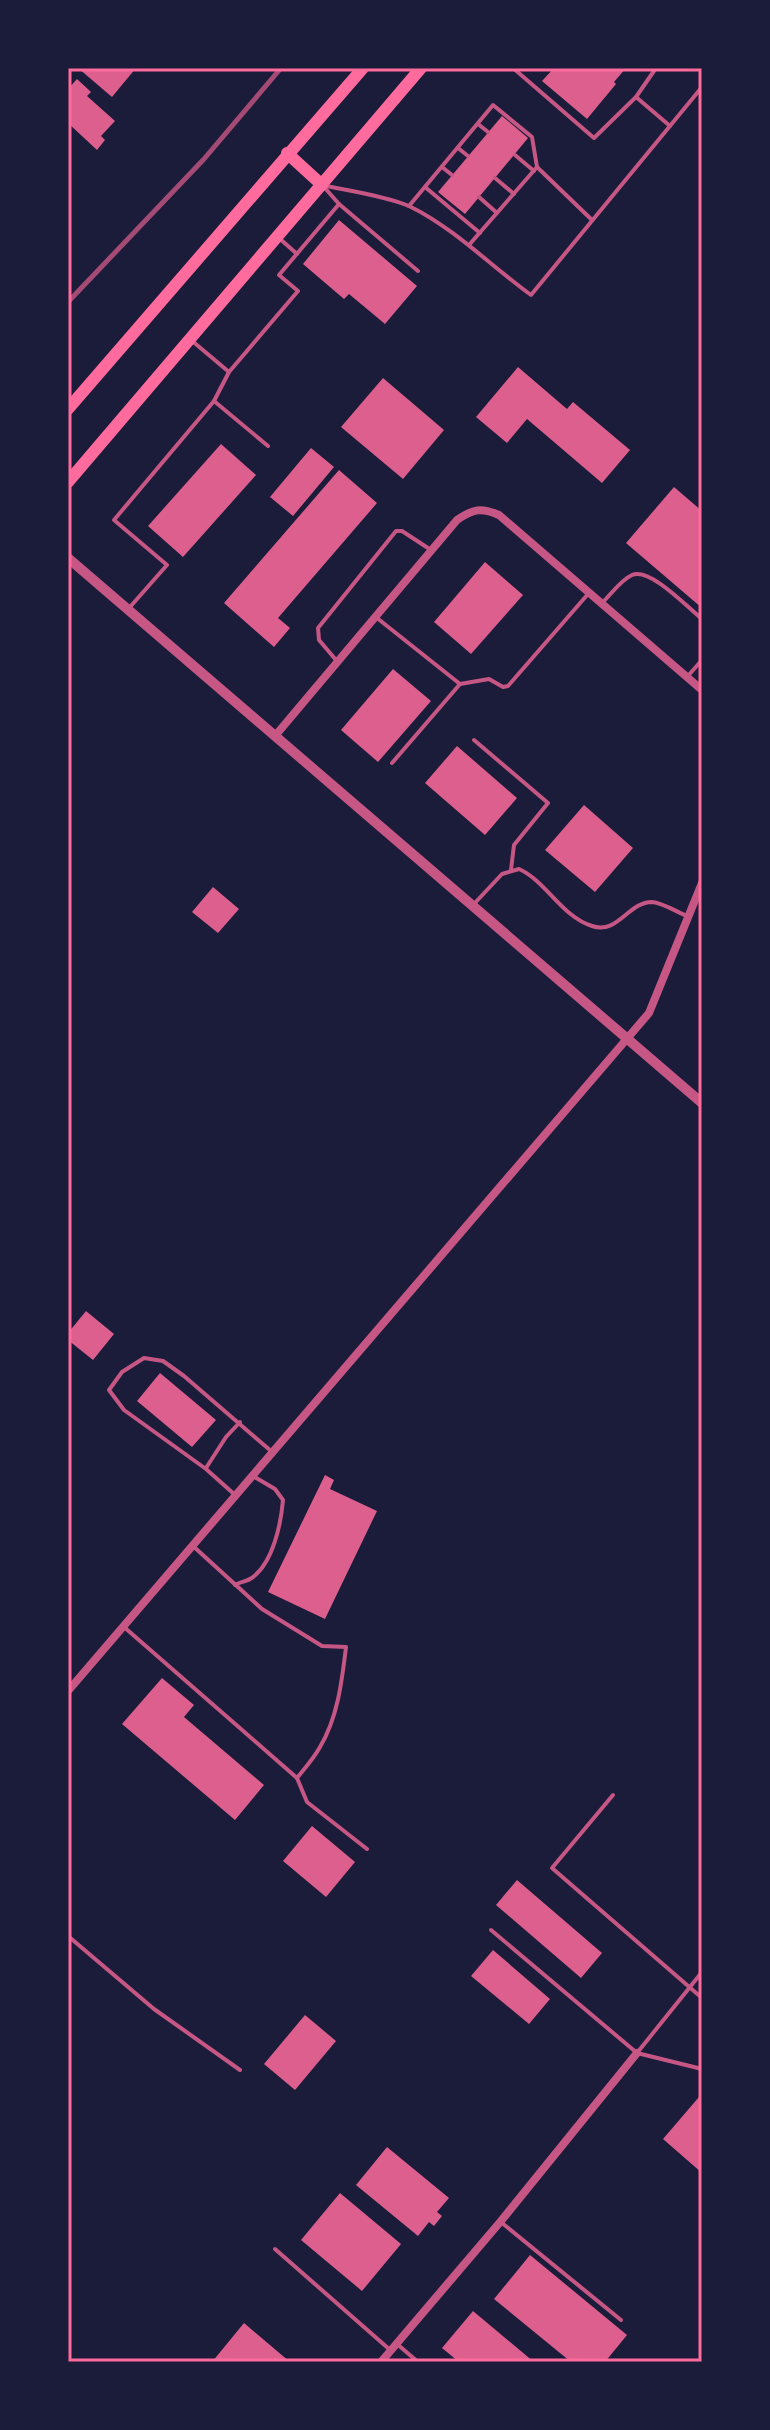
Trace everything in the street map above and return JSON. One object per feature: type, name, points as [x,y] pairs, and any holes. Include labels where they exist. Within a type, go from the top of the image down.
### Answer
[{"type":"main road","points":[[68,409],[363,68]]},
{"type":"main road","points":[[68,482],[421,68]]},
{"type":"main road","points":[[287,153],[322,185]]},
{"type":"street","points":[[275,736],[457,520],[471,510],[485,509],[499,515],[702,690]]},
{"type":"street","points":[[68,558],[702,1103]]},
{"type":"street","points":[[68,1691],[649,1013],[702,883]]},
{"type":"street","points":[[381,2362],[501,2221],[637,2053]]},
{"type":"lane","points":[[513,68],[594,138],[636,97],[656,68]]},
{"type":"lane","points":[[322,185],[409,206],[469,245],[488,264],[531,295],[702,87]]},
{"type":"lane","points":[[636,97],[670,126]]},
{"type":"lane","points":[[409,206],[493,105],[532,137],[535,169],[469,245]]},
{"type":"lane","points":[[478,124],[488,132]]},
{"type":"lane","points":[[458,148],[468,156]]},
{"type":"lane","points":[[515,155],[592,220]]},
{"type":"lane","points":[[442,167],[452,175]]},
{"type":"lane","points":[[495,178],[514,194]]},
{"type":"lane","points":[[322,185],[339,204],[418,271]]},
{"type":"lane","points":[[425,187],[480,233]]},
{"type":"lane","points":[[479,197],[497,213]]},
{"type":"lane","points":[[128,609],[167,565],[114,520],[214,401],[229,372],[298,291],[279,275],[339,204]]},
{"type":"lane","points":[[278,237],[297,254]]},
{"type":"lane","points":[[190,339],[229,372]]},
{"type":"lane","points":[[214,401],[268,446]]},
{"type":"lane","points":[[338,661],[319,640],[318,628],[396,531],[402,531],[432,550]]},
{"type":"lane","points":[[602,603],[636,573],[658,581],[702,619]]},
{"type":"lane","points":[[392,763],[460,684],[489,679],[503,687],[508,686],[590,592]]},
{"type":"lane","points":[[375,617],[460,684]]},
{"type":"lane","points":[[687,677],[702,660]]},
{"type":"lane","points":[[474,740],[548,803],[514,845],[511,870]]},
{"type":"lane","points":[[472,905],[511,870],[525,871],[578,919],[593,927],[611,925],[642,904],[654,902],[689,917]]},
{"type":"lane","points":[[236,1496],[206,1469],[124,1410],[109,1390],[122,1372],[144,1358],[163,1361],[273,1452]]},
{"type":"lane","points":[[206,1469],[226,1437],[240,1422]]},
{"type":"lane","points":[[235,1585],[254,1577],[271,1552],[281,1521],[283,1500],[275,1489],[253,1476]]},
{"type":"lane","points":[[193,1546],[262,1609],[322,1646],[346,1647],[343,1678],[334,1714],[321,1746],[297,1778]]},
{"type":"lane","points":[[123,1626],[297,1778],[307,1802],[367,1849]]},
{"type":"lane","points":[[613,1795],[552,1868],[702,1998]]},
{"type":"lane","points":[[491,1930],[637,2053],[702,2069]]},
{"type":"lane","points":[[68,1936],[154,2009],[240,2070]]},
{"type":"lane","points":[[637,2053],[702,1972]]},
{"type":"lane","points":[[501,2221],[621,2320]]},
{"type":"lane","points":[[275,2249],[394,2347],[418,2362]]},
{"type":"building","points":[[78,68],[136,68],[112,97]]},
{"type":"building","points":[[554,68],[626,68],[587,119],[542,81]]},
{"type":"building","points":[[77,79],[91,92],[87,96],[115,121],[101,136],[105,140],[97,150],[68,123],[68,89]]},
{"type":"building","points":[[502,116],[528,138],[465,214],[438,192]]},
{"type":"building","points":[[339,220],[417,286],[385,324],[349,294],[344,299],[303,264]]},
{"type":"building","points":[[518,367],[567,409],[573,402],[630,450],[602,483],[527,419],[507,443],[476,417]]},
{"type":"building","points":[[383,378],[444,430],[403,479],[341,427]]},
{"type":"building","points":[[221,444],[256,475],[183,557],[148,526]]},
{"type":"building","points":[[311,448],[334,467],[293,516],[270,497]]},
{"type":"building","points":[[339,470],[377,503],[278,618],[290,628],[274,647],[224,603]]},
{"type":"building","points":[[674,487],[702,511],[702,608],[626,543]]},
{"type":"building","points":[[485,562],[523,595],[471,654],[434,622]]},
{"type":"building","points":[[393,669],[431,701],[378,762],[341,730]]},
{"type":"building","points":[[457,746],[517,798],[485,835],[425,783]]},
{"type":"building","points":[[584,805],[633,848],[595,892],[545,850]]},
{"type":"building","points":[[213,887],[239,909],[218,933],[192,912]]},
{"type":"building","points":[[86,1311],[114,1334],[93,1360],[68,1340],[68,1333]]},
{"type":"building","points":[[160,1373],[216,1420],[192,1447],[137,1401]]},
{"type":"building","points":[[325,1475],[334,1480],[330,1489],[377,1511],[325,1619],[268,1592]]},
{"type":"building","points":[[162,1678],[194,1705],[184,1717],[264,1785],[235,1820],[122,1724]]},
{"type":"building","points":[[312,1826],[355,1862],[326,1897],[283,1861]]},
{"type":"building","points":[[517,1880],[602,1953],[581,1978],[496,1905]]},
{"type":"building","points":[[493,1950],[550,1999],[529,2024],[471,1976]]},
{"type":"building","points":[[305,2015],[336,2041],[295,2090],[264,2064]]},
{"type":"building","points":[[699,2097],[702,2100],[702,2173],[663,2139]]},
{"type":"building","points":[[387,2147],[449,2198],[437,2212],[442,2216],[434,2226],[429,2222],[418,2236],[356,2185]]},
{"type":"building","points":[[340,2193],[401,2244],[362,2291],[301,2240]]},
{"type":"building","points":[[530,2255],[627,2335],[605,2362],[571,2362],[494,2299]]},
{"type":"building","points":[[473,2311],[534,2362],[459,2362],[442,2348]]},
{"type":"building","points":[[244,2323],[290,2362],[212,2362]]},
{"type":"railway","points":[[68,302],[204,159],[281,68]]}]
